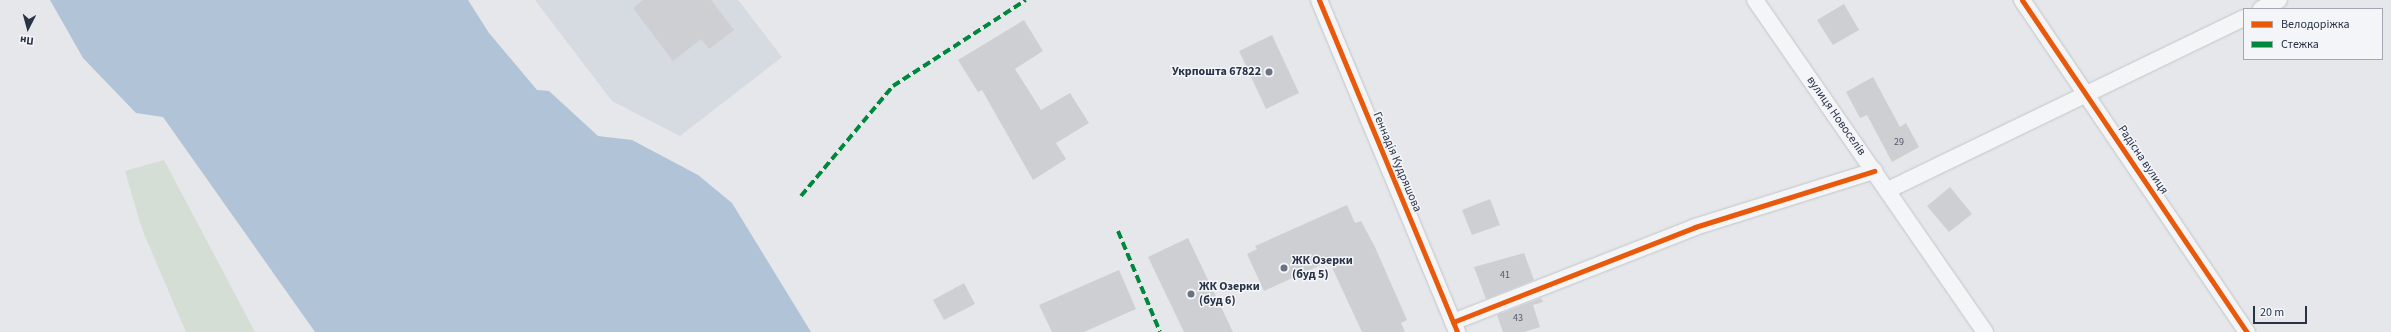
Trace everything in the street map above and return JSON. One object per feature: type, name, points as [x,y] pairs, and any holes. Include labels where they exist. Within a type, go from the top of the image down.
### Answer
[{"type":"street","name":"Геннадія Кудряшова","points":[[1319,0],[1455,327]]},
{"type":"street","name":"вулиця Новоселів","points":[[1755,0],[1985,332]]},
{"type":"street","name":"Радісна вулиця","points":[[2022,0],[2247,332]]},
{"type":"street","points":[[2263,8],[2279,0]]},
{"type":"street","points":[[1888,190],[2243,18]]},
{"type":"street","points":[[1455,327],[1695,227],[1874,171]]},
{"type":"shaded area","points":[[535,0],[738,0],[782,57],[680,136],[612,101]]},
{"type":"shaded area","points":[[164,160],[255,332],[186,332],[142,229],[125,171]]},
{"type":"water","points":[[50,0],[468,0],[489,33],[537,90],[549,91],[598,136],[632,140],[698,175],[732,203],[811,332],[315,332],[163,117],[136,113],[83,58]]},
{"type":"building","points":[[643,0],[711,0],[734,30],[709,49],[701,39],[673,61],[633,8]]},
{"type":"building","points":[[1844,4],[1859,30],[1833,45],[1817,20]]},
{"type":"building","points":[[1024,20],[1043,51],[1015,69],[1041,110],[1070,93],[1089,123],[1056,143],[1066,159],[1033,180],[982,90],[978,92],[958,60]]},
{"type":"building","name":"Укрпошта 67822","points":[[1272,35],[1299,93],[1266,109],[1239,51]]},
{"type":"building","points":[[1873,77],[1900,127],[1906,123],[1919,147],[1892,162],[1867,115],[1860,118],[1846,92]]},
{"type":"building","points":[[1950,187],[1972,214],[1949,232],[1927,206]]},
{"type":"building","points":[[1490,199],[1500,225],[1472,235],[1462,210]]},
{"type":"building","name":"ЖК Озерки (буд 5)","points":[[1347,205],[1355,223],[1361,221],[1375,247],[1407,320],[1401,323],[1405,332],[1362,332],[1329,261],[1264,291],[1247,254],[1257,249],[1255,246]]},
{"type":"building","name":"ЖК Озерки (буд 6)","points":[[1188,238],[1233,332],[1184,332],[1148,257]]},
{"type":"building","points":[[1524,253],[1534,280],[1486,299],[1474,267]]},
{"type":"building","points":[[1119,270],[1136,309],[1084,332],[1052,332],[1039,305]]},
{"type":"building","points":[[964,283],[975,304],[944,320],[933,300]]},
{"type":"building","points":[[1541,298],[1543,302],[1533,305],[1540,327],[1524,332],[1503,332],[1497,315]]},
{"type":"marked path","points":[[801,196],[893,86],[1026,0]]},
{"type":"marked path","points":[[1118,231],[1160,332]]},
{"type":"cycle path","points":[[1319,0],[1457,332]]},
{"type":"cycle path","points":[[2022,0],[2247,332]]},
{"type":"cycle path","points":[[1453,322],[1695,227],[1874,171]]},
{"type":"place","name":"Укрпошта 67822","points":[[1269,72]]},
{"type":"place","name":"ЖК Озерки (буд 5)","points":[[1284,268]]},
{"type":"place","name":"ЖК Озерки (буд 6)","points":[[1191,294]]}]
